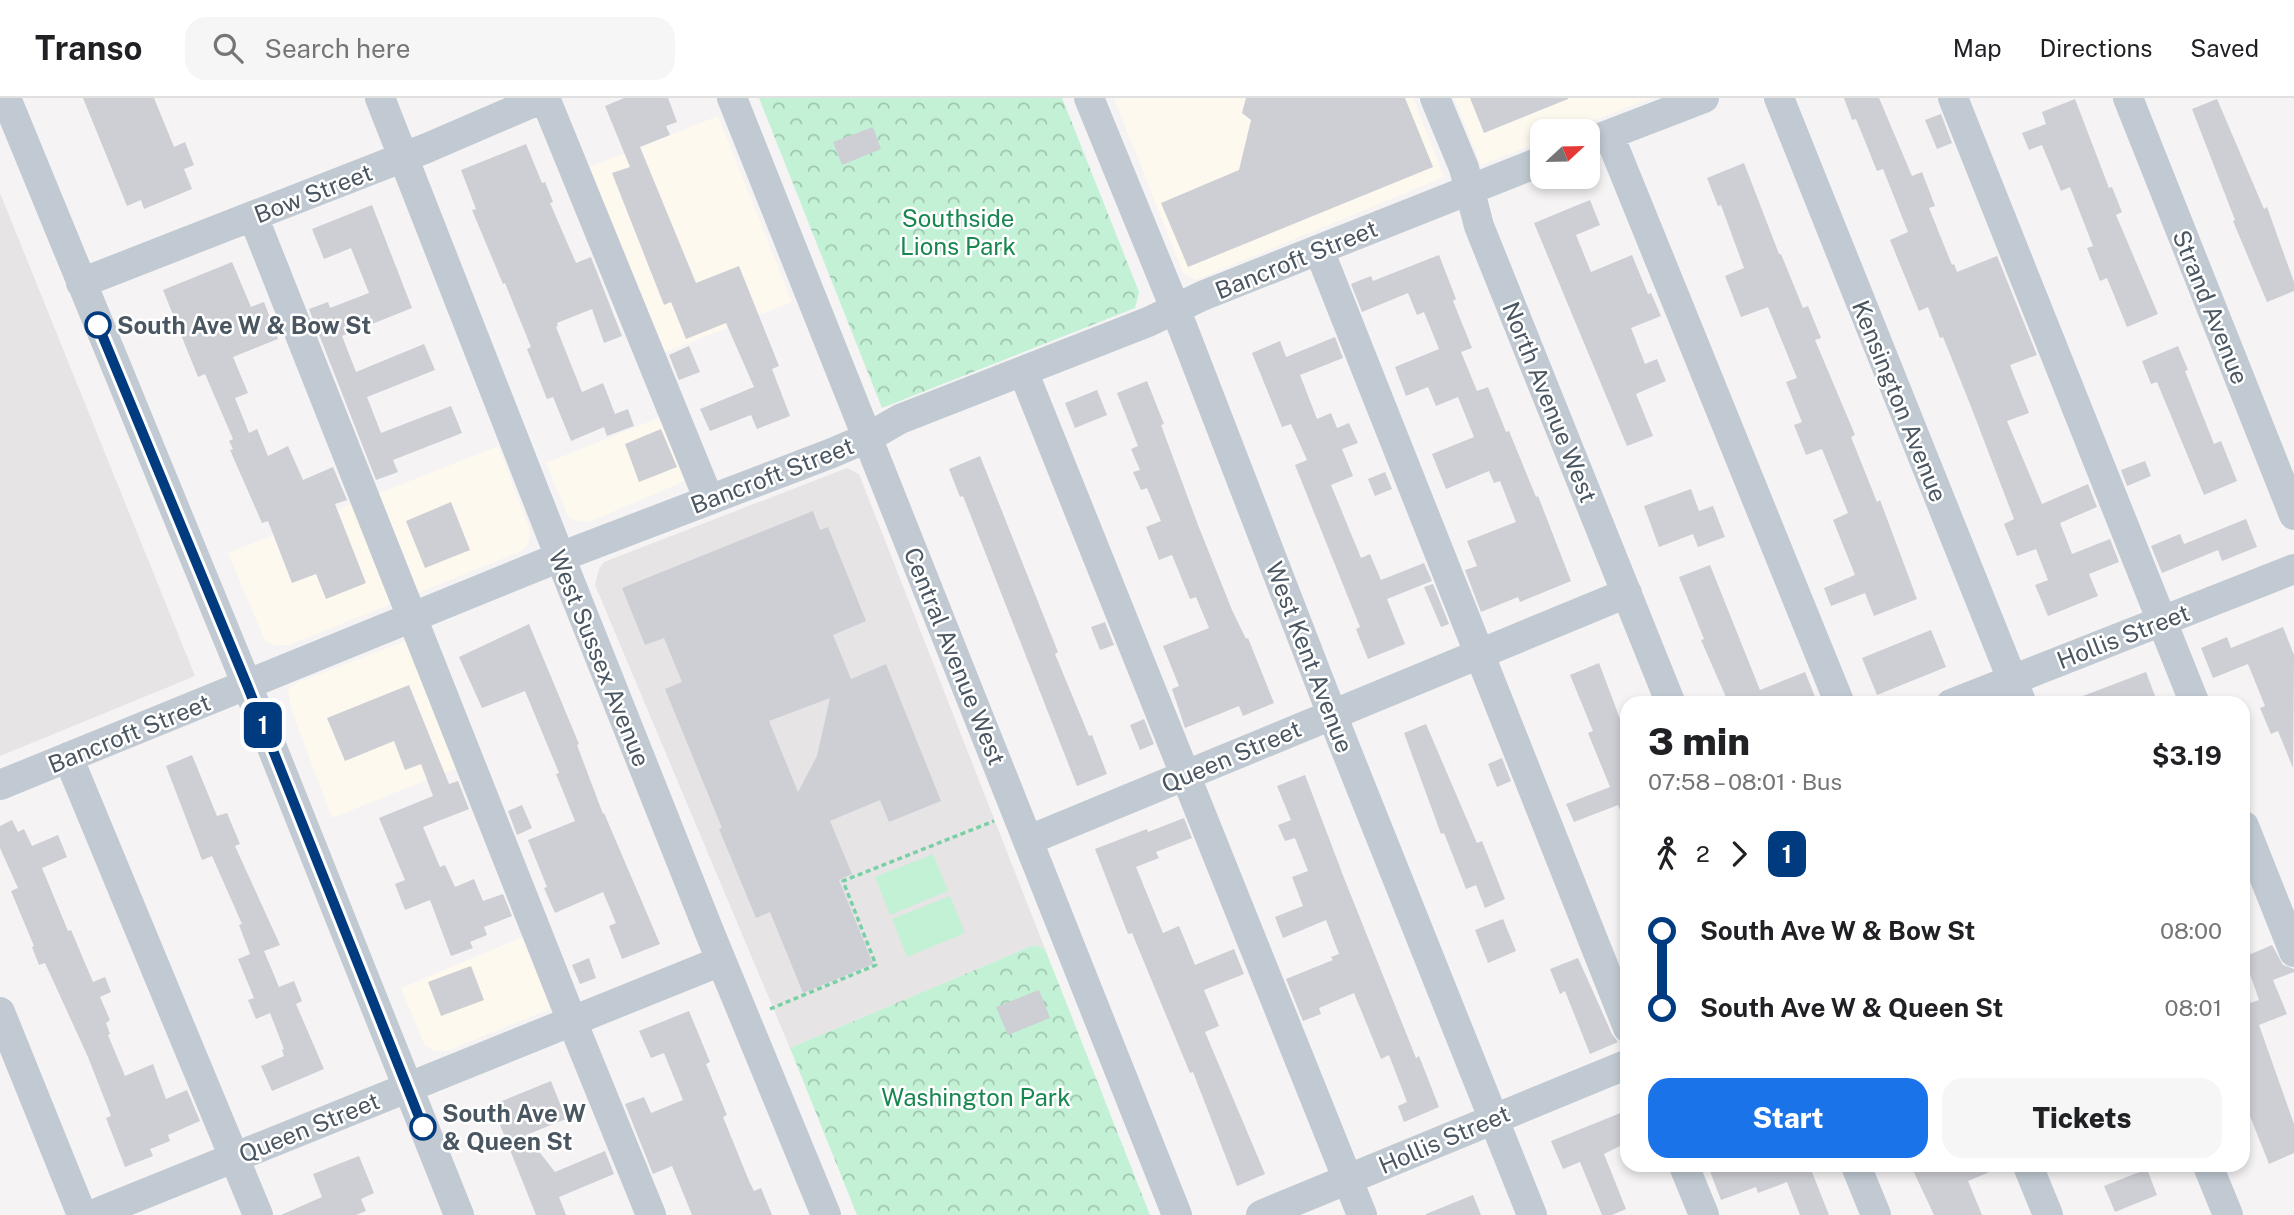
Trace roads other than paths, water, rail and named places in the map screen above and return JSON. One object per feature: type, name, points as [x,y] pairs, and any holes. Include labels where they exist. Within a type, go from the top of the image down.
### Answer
[{"type":"street","points":[[6,98],[247,685],[458,1215]]},
{"type":"street","name":"West Sussex Avenue","points":[[380,98],[721,961],[826,1215]]},
{"type":"street","points":[[544,98],[709,500]]},
{"type":"street","name":"Bow Street","points":[[81,283],[404,157],[544,98]]},
{"type":"street","name":"Central Avenue West","points":[[732,98],[1177,1215]]},
{"type":"street","name":"West Kent Avenue","points":[[1089,98],[1175,307],[1332,713],[1532,1215]]},
{"type":"street","name":"North Avenue West","points":[[1435,98],[1470,189],[1479,226],[1668,696]]},
{"type":"street","points":[[1600,138],[1704,98]]},
{"type":"street","name":"Kensington Avenue","points":[[1779,98],[2017,691]]},
{"type":"street","points":[[1953,98],[2192,696]]},
{"type":"street","name":"Strand Avenue","points":[[2129,98],[2294,515]]},
{"type":"street","points":[[1600,144],[1837,696]]},
{"type":"street","name":"Bancroft Street","points":[[0,785],[560,557],[832,453],[867,438],[900,419],[1148,322],[1175,307],[1530,166]]},
{"type":"street","points":[[253,216],[651,1215]]},
{"type":"street","points":[[1319,250],[1620,1008]]},
{"type":"street","points":[[1023,371],[1362,1215]]},
{"type":"street","name":"Hollis Street","points":[[1992,696],[2017,691],[2162,621],[2294,569]]},
{"type":"street","name":"Queen Street","points":[[1029,840],[1627,593]]},
{"type":"street","points":[[68,757],[258,1215]]},
{"type":"street","points":[[2250,841],[2294,952]]},
{"type":"street","name":"Queen Street","points":[[92,1215],[721,961]]},
{"type":"street","points":[[0,1012],[82,1215]]},
{"type":"street","name":"Hollis Street","points":[[1261,1215],[1620,1067]]},
{"type":"street","points":[[1686,1172],[1704,1215]]},
{"type":"street","points":[[1858,1172],[1876,1215]]},
{"type":"street","points":[[2030,1172],[2048,1215]]},
{"type":"street","points":[[2210,1172],[2228,1215]]},
{"type":"place","name":"South Ave W & Bow St","points":[[98,325]]},
{"type":"place","name":"South Ave W & Queen St","points":[[423,1127]]},
{"type":"park label","name":"Southside Lions Park","points":[[958,232]]},
{"type":"park label","name":"Washington Park","points":[[976,1097]]}]
